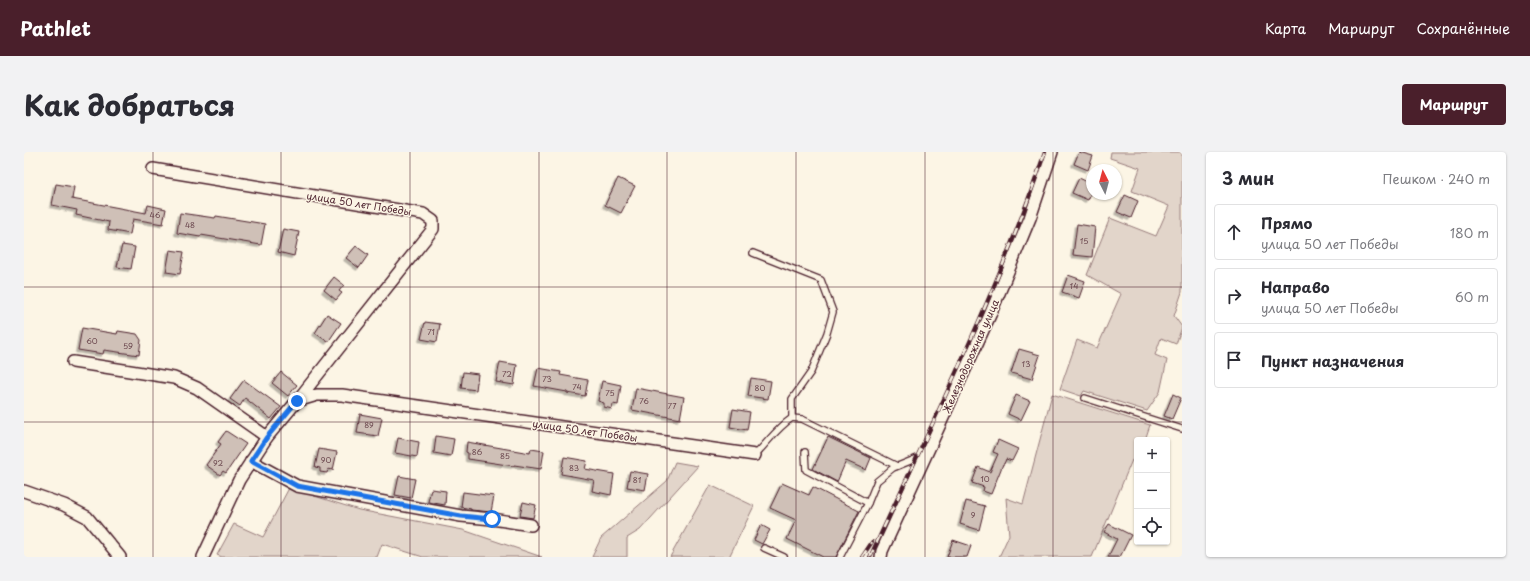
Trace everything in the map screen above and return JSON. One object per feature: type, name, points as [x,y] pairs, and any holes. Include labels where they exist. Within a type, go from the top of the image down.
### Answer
[{"type":"street","name":"Железнодорожная улица","points":[[881,557],[882,551],[990,315],[1030,218],[1052,152]]},
{"type":"street","name":"улица 50 лет Победы","points":[[153,169],[423,214],[433,222],[433,230],[267,437],[239,480],[203,557]]},
{"type":"street","points":[[74,362],[174,378],[197,388],[267,437]]},
{"type":"street","name":"улица 50 лет Победы","points":[[297,401],[317,394],[342,395],[755,455]]},
{"type":"street","points":[[251,461],[297,486],[461,516],[531,525]]},
{"type":"street","points":[[24,491],[64,505],[87,517],[120,557]]},
{"type":"lane","points":[[753,253],[821,280],[833,312],[827,333],[811,372],[792,399],[792,418]]},
{"type":"lane","points":[[1085,398],[1182,429]]},
{"type":"lane","points":[[755,455],[780,426],[792,418],[802,419],[897,466]]},
{"type":"lane","points":[[805,452],[806,470],[868,503]]},
{"type":"lane","points":[[840,557],[878,481],[897,466],[916,457],[926,455]]},
{"type":"lane","points":[[764,548],[784,557]]},
{"type":"shaded area","points":[[1111,152],[1182,152],[1182,292],[1174,316],[1182,327],[1176,344],[1161,338],[1155,355],[1167,360],[1160,392],[1147,411],[1084,391],[1081,396],[1060,389],[1077,340],[1097,348],[1121,294],[1087,275],[1110,218],[1156,236],[1169,206],[1132,191],[1140,168],[1110,158]]},
{"type":"shaded area","points":[[1052,394],[1150,425],[1146,437],[1134,437],[1134,461],[1132,460],[1092,557],[999,557],[1009,535],[1006,498],[1023,504]]},
{"type":"shaded area","points":[[675,462],[698,466],[640,530],[627,538],[627,557],[592,557],[601,538],[667,481]]},
{"type":"shaded area","points":[[710,485],[754,506],[729,557],[670,557]]},
{"type":"shaded area","points":[[289,488],[359,510],[463,530],[542,557],[423,557],[382,544],[377,557],[222,557],[217,555],[234,524],[263,537]]},
{"type":"building","points":[[1079,152],[1093,156],[1090,164],[1086,164],[1086,169],[1074,164]]},
{"type":"building","points":[[618,178],[635,186],[621,213],[605,205]]},
{"type":"building","points":[[1079,178],[1086,181],[1086,199],[1072,193]]},
{"type":"building","points":[[56,184],[74,187],[72,199],[146,213],[148,205],[166,209],[163,224],[133,219],[130,234],[108,230],[109,222],[76,215],[77,210],[52,205]]},
{"type":"building","points":[[1125,195],[1138,201],[1131,218],[1117,212]]},
{"type":"building","points":[[180,213],[215,218],[216,216],[265,224],[261,245],[201,235],[200,237],[177,233]]},
{"type":"building","points":[[1077,224],[1095,227],[1092,257],[1073,255]]},
{"type":"building","points":[[283,229],[299,232],[294,256],[278,252]]},
{"type":"building","points":[[122,245],[135,247],[131,269],[117,267]]},
{"type":"building","points":[[356,246],[368,255],[359,268],[346,258]]},
{"type":"building","points":[[170,250],[184,252],[180,274],[166,272]]},
{"type":"building","points":[[1068,275],[1085,281],[1079,298],[1062,292]]},
{"type":"building","points":[[334,277],[344,285],[339,291],[342,293],[336,300],[324,290]]},
{"type":"building","points":[[327,314],[341,323],[328,342],[315,333]]},
{"type":"building","points":[[425,322],[440,324],[437,342],[421,339]]},
{"type":"building","points":[[82,328],[117,334],[118,331],[137,334],[141,340],[139,355],[104,350],[103,354],[78,350]]},
{"type":"building","points":[[1019,349],[1040,355],[1032,379],[1011,373]]},
{"type":"building","points":[[500,362],[517,365],[514,385],[496,382]]},
{"type":"building","points":[[538,368],[561,372],[560,375],[588,380],[585,396],[534,386]]},
{"type":"building","points":[[281,372],[297,385],[288,396],[272,383]]},
{"type":"building","points":[[463,372],[478,374],[476,390],[461,388]]},
{"type":"building","points":[[751,378],[771,381],[768,399],[748,396]]},
{"type":"building","points":[[244,380],[281,407],[271,419],[245,398],[240,406],[230,399]]},
{"type":"building","points":[[602,381],[621,385],[618,405],[613,404],[612,409],[604,407],[604,403],[598,401]]},
{"type":"building","points":[[636,388],[684,397],[680,419],[632,410]]},
{"type":"building","points":[[1173,394],[1181,398],[1172,419],[1164,416]]},
{"type":"building","points":[[1016,395],[1030,401],[1021,420],[1008,414]]},
{"type":"building","points":[[733,409],[750,412],[747,430],[730,427]]},
{"type":"building","points":[[360,414],[382,418],[378,436],[357,433]]},
{"type":"building","points":[[226,431],[246,444],[226,473],[223,471],[220,475],[206,465],[221,444],[218,442]]},
{"type":"building","points":[[436,436],[454,439],[451,456],[434,453]]},
{"type":"building","points":[[828,437],[871,458],[866,470],[846,461],[837,482],[813,469]]},
{"type":"building","points":[[398,438],[419,442],[417,457],[395,453]]},
{"type":"building","points":[[998,440],[1018,449],[1012,461],[1006,459],[1003,464],[991,494],[983,491],[984,487],[972,483],[978,467],[990,472],[998,454],[993,452]]},
{"type":"building","points":[[467,442],[530,453],[531,449],[544,451],[541,469],[468,459],[468,453],[466,452]]},
{"type":"building","points":[[319,449],[337,452],[333,470],[328,469],[327,473],[320,472],[320,468],[315,467]]},
{"type":"building","points":[[564,457],[587,461],[585,469],[614,474],[611,495],[592,491],[594,480],[561,474]]},
{"type":"building","points":[[630,471],[648,474],[645,490],[627,487]]},
{"type":"building","points":[[399,476],[415,479],[411,498],[395,495]]},
{"type":"building","points":[[782,483],[809,495],[813,487],[859,511],[836,557],[823,557],[787,539],[796,520],[770,508]]},
{"type":"building","points":[[431,489],[446,491],[445,505],[428,502]]},
{"type":"building","points":[[463,492],[494,496],[491,512],[471,510],[461,507]]},
{"type":"building","points":[[966,501],[985,506],[979,530],[960,524]]},
{"type":"building","points":[[523,502],[536,505],[533,518],[520,516]]},
{"type":"building","points":[[1109,524],[1131,535],[1120,557],[1108,557],[1117,539],[1104,532]]},
{"type":"building","points":[[761,525],[770,530],[762,544],[754,540]]},
{"type":"building","points":[[953,540],[971,546],[967,557],[947,557]]},
{"type":"railway","points":[[870,557],[963,357],[1007,255],[1045,152]]},
{"type":"railway","points":[[862,557],[872,542]]},
{"type":"route","points":[[297,401],[267,437],[251,461],[297,486],[461,516],[492,519]]}]
